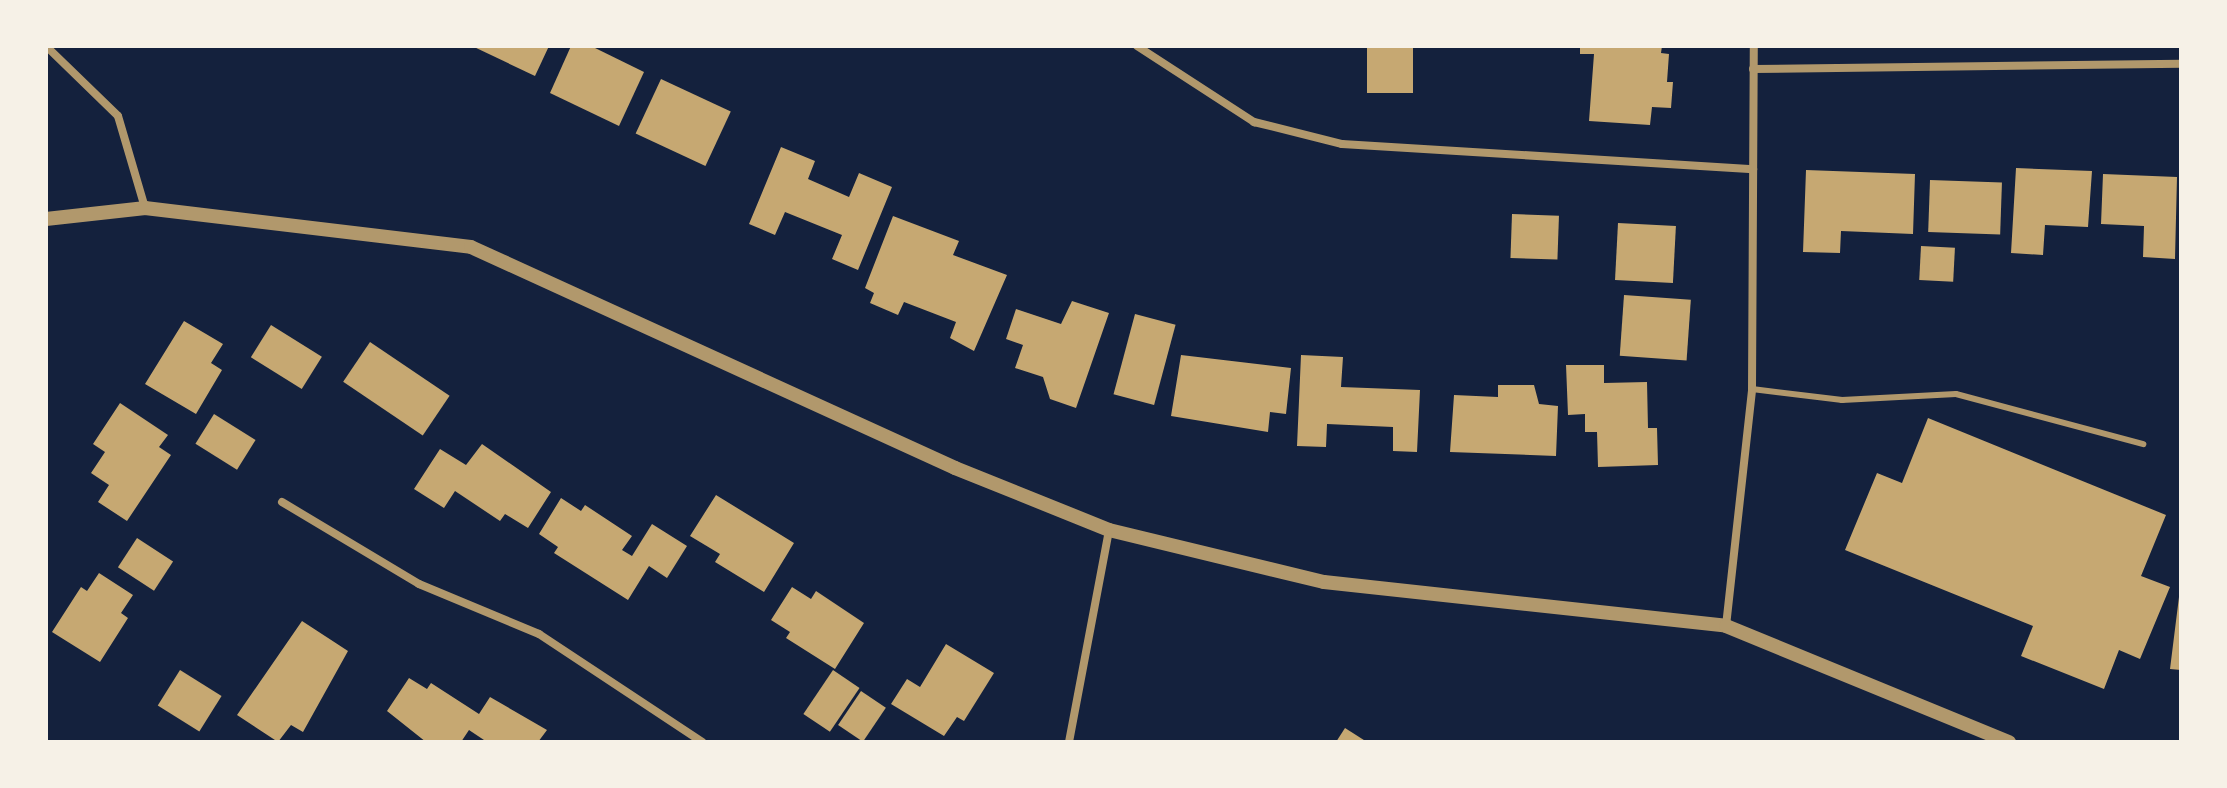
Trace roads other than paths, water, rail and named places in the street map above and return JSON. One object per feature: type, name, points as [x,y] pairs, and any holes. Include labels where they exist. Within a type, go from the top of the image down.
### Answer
[{"type":"street","points":[[46,46],[118,116],[145,208]]},
{"type":"street","points":[[1137,46],[1254,122],[1342,144],[1753,169]]},
{"type":"street","points":[[1726,626],[1752,389],[1754,46]]},
{"type":"street","points":[[1753,69],[2181,64]]},
{"type":"street","points":[[46,219],[145,208],[471,247],[955,468],[1109,530],[1324,582],[1726,626],[2009,742]]},
{"type":"street","points":[[282,502],[419,584],[539,634],[702,742]]},
{"type":"street","points":[[1069,742],[1109,530]]},
{"type":"lane","points":[[1752,389],[1842,400],[1956,394],[2143,444]]}]
